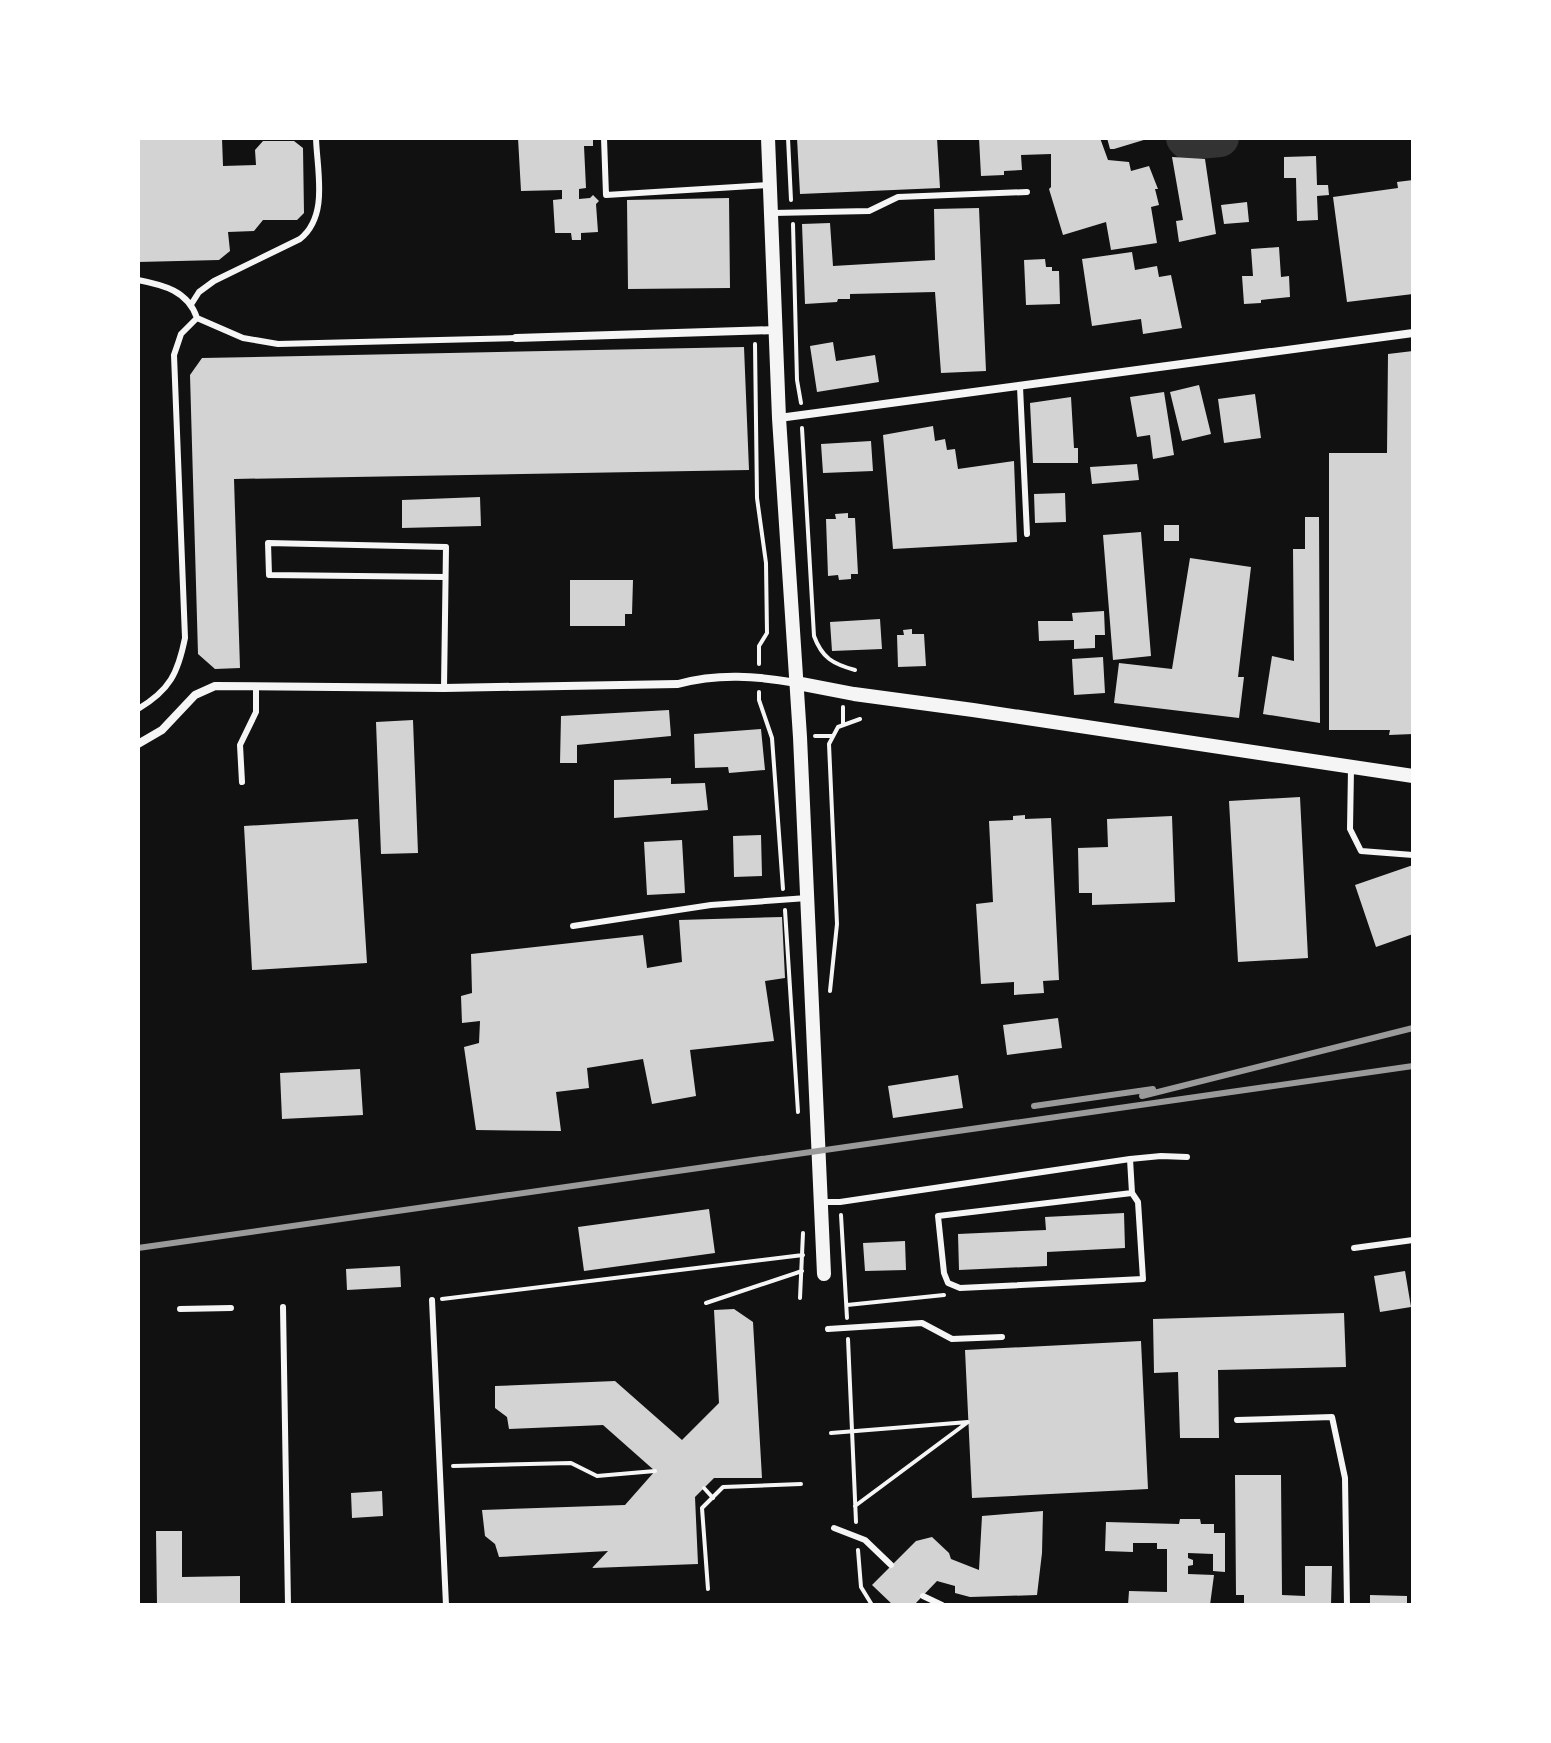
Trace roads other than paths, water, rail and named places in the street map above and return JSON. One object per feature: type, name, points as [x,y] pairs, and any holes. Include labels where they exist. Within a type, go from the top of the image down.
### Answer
[{"type":"street","points":[[768,138],[779,418],[797,683],[824,1274]]},
{"type":"street","points":[[516,338],[776,330]]},
{"type":"street","points":[[779,418],[1413,333]]},
{"type":"street","points":[[138,744],[162,730],[195,695],[215,686],[444,688],[678,684],[694,679],[746,675],[854,694],[1413,776]]},
{"type":"lane","points":[[192,303],[199,292],[214,281],[300,239],[312,230],[319,210],[316,138]]},
{"type":"lane","points":[[604,138],[606,195],[770,184]]},
{"type":"lane","points":[[771,213],[869,211],[898,197],[1027,192]]},
{"type":"lane","points":[[138,280],[164,285],[192,303],[197,318],[243,338],[278,344],[516,338]]},
{"type":"lane","points":[[138,709],[170,685],[180,663],[185,638],[174,355],[181,334],[197,318]]},
{"type":"lane","points":[[1020,387],[1027,534]]},
{"type":"lane","points":[[444,688],[446,547],[268,543],[269,575],[445,577]]},
{"type":"lane","points":[[242,782],[240,745],[256,712],[256,686]]},
{"type":"lane","points":[[1351,765],[1350,829],[1361,851],[1413,855]]},
{"type":"lane","points":[[573,926],[711,905],[807,898]]},
{"type":"lane","points":[[820,1202],[840,1202],[1130,1159],[1187,1157]]},
{"type":"lane","points":[[1130,1159],[1132,1193],[1138,1202],[1143,1279],[960,1288],[948,1283],[944,1273],[938,1216],[1132,1193]]},
{"type":"lane","points":[[1354,1248],[1413,1240]]},
{"type":"lane","points":[[432,1300],[446,1605]]},
{"type":"lane","points":[[283,1307],[288,1605]]},
{"type":"lane","points":[[180,1309],[231,1308]]},
{"type":"lane","points":[[828,1329],[922,1323],[952,1339],[1002,1337]]},
{"type":"lane","points":[[1237,1420],[1332,1417],[1345,1478],[1347,1605]]},
{"type":"lane","points":[[834,1528],[865,1540],[891,1565]]},
{"type":"lane","points":[[923,1596],[942,1605]]},
{"type":"waterway","points":[[1185,138],[1188,141],[1220,138]]},
{"type":"railway","points":[[1142,1096],[1413,1028]]},
{"type":"railway","points":[[138,1248],[1413,1066]]},
{"type":"railway","points":[[1034,1106],[1153,1089]]}]
